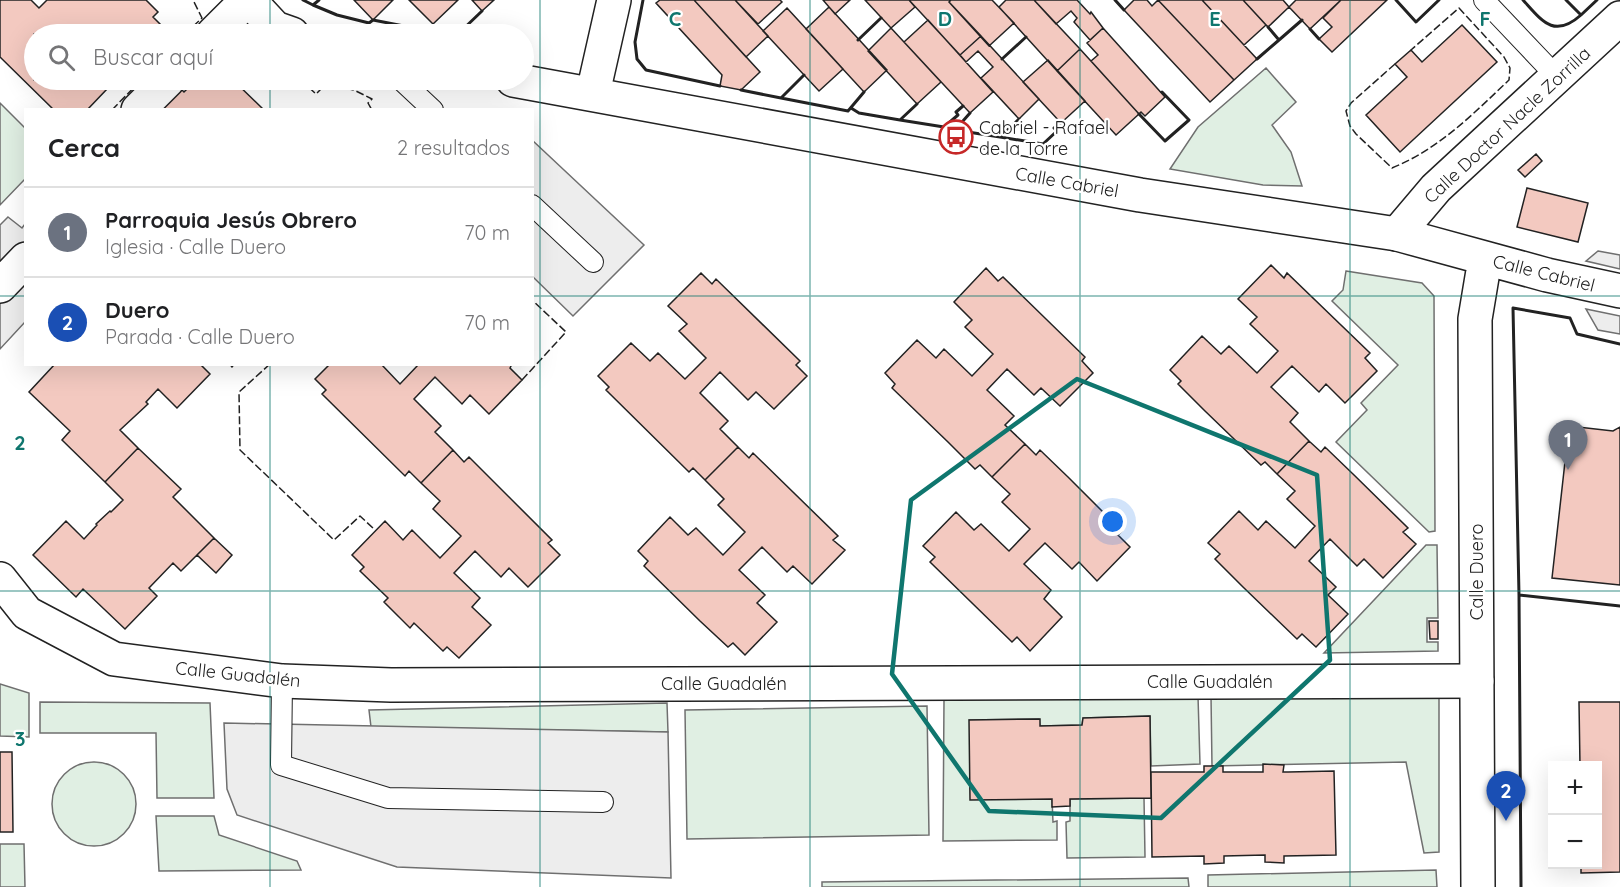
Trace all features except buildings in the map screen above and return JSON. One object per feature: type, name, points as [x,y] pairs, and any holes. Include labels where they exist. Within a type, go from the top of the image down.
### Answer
[{"type":"street","points":[[223,24],[248,0],[271,24]]},
{"type":"street","points":[[593,93],[614,0]]},
{"type":"street","name":"Calle Doctor Nacle Zorrilla","points":[[1397,234],[1436,188],[1620,18]]},
{"type":"street","name":"Calle Cabriel","points":[[534,83],[1140,195],[1397,234],[1547,275],[1620,291]]},
{"type":"street","points":[[140,108],[158,90]]},
{"type":"street","name":"Calle Duero","points":[[1478,887],[1474,319],[1485,259]]},
{"type":"street","points":[[0,286],[24,262]]},
{"type":"street","name":"Calle Guadalén","points":[[0,579],[27,612],[114,659],[282,681],[391,685],[1477,681]]},
{"type":"lane","points":[[1484,0],[1557,77]]},
{"type":"lane","points":[[412,90],[431,108]]},
{"type":"lane","points":[[534,207],[593,262]]},
{"type":"lane","points":[[282,681],[281,765],[388,798],[603,802]]},
{"type":"highlighted area","points":[[1077,379],[1317,475],[1330,660],[1161,818],[989,811],[892,674],[911,500]]},
{"type":"green space","points":[[1266,68],[1296,102],[1272,125],[1291,152],[1302,186],[1263,185],[1170,169],[1198,127]]},
{"type":"green space","points":[[0,103],[24,127],[24,180],[0,205]]},
{"type":"green space","points":[[1346,271],[1422,283],[1434,296],[1435,531],[1429,532],[1336,442],[1367,410],[1361,403],[1398,365],[1332,301],[1343,290]]},
{"type":"green space","points":[[1426,545],[1437,545],[1438,618],[1427,618],[1427,642],[1438,642],[1438,651],[1324,653]]},
{"type":"green space","points":[[0,684],[29,693],[29,737],[0,736]]},
{"type":"green space","points":[[1198,696],[1200,764],[1151,766],[1150,716],[1083,718],[1082,725],[1040,726],[1039,719],[970,720],[1052,799],[1053,822],[1057,821],[1057,840],[943,841],[944,700]]},
{"type":"green space","points":[[1211,696],[1439,696],[1439,852],[1424,853],[1406,762],[1212,766]]},
{"type":"green space","points":[[40,702],[210,703],[214,798],[157,798],[156,733],[40,733]]},
{"type":"green space","points":[[667,703],[668,732],[371,727],[369,710]]},
{"type":"green space","points":[[927,706],[929,835],[687,839],[685,710]]},
{"type":"green space","points":[[94,762],[110,765],[124,774],[133,788],[136,804],[133,820],[124,834],[110,843],[94,846],[78,843],[64,834],[55,820],[52,804],[55,788],[64,774],[78,765]]},
{"type":"green space","points":[[1144,798],[1145,857],[1067,858],[1066,822],[1070,821],[1070,799]]},
{"type":"green space","points":[[156,816],[214,816],[219,835],[297,861],[301,870],[159,871]]},
{"type":"green space","points":[[0,844],[24,844],[25,887],[0,887]]},
{"type":"green space","points":[[1436,870],[1437,887],[1208,887],[1208,875]]},
{"type":"green space","points":[[1188,878],[1189,887],[822,887],[822,882]]},
{"type":"shaded area","points":[[534,142],[644,245],[573,316],[534,278]]},
{"type":"shaded area","points":[[8,217],[22,228],[24,225],[24,323],[0,349],[0,225]]},
{"type":"shaded area","points":[[1598,251],[1620,255],[1620,269],[1586,261]]},
{"type":"shaded area","points":[[1586,309],[1620,316],[1620,334],[1598,330]]},
{"type":"shaded area","points":[[224,723],[668,732],[671,878],[397,867],[237,815],[227,789]]},
{"type":"fence","points":[[193,0],[202,18],[196,24]]},
{"type":"fence","points":[[1395,64],[1351,103],[1346,111],[1350,126],[1356,134],[1392,168],[1440,141],[1469,118],[1509,80],[1510,68],[1504,57],[1459,8],[1411,50]]},
{"type":"fence","points":[[114,108],[131,90]]},
{"type":"fence","points":[[312,90],[316,94],[320,90]]},
{"type":"fence","points":[[354,90],[372,99],[368,103],[371,108]]},
{"type":"fence","points":[[522,380],[566,332],[534,302]]},
{"type":"fence","points":[[268,366],[239,392],[240,450],[334,540],[360,516],[375,530]]},
{"type":"wall","points":[[303,0],[313,5]]},
{"type":"wall","points":[[319,0],[313,5],[337,15],[369,23],[373,20],[394,24]]},
{"type":"wall","points":[[643,0],[635,42],[637,59],[646,70],[720,86]]},
{"type":"wall","points":[[1115,0],[1124,10]]},
{"type":"wall","points":[[1396,0],[1416,22],[1439,0]]},
{"type":"wall","points":[[1523,0],[1536,15],[1556,26],[1563,26],[1581,15],[1566,0]]},
{"type":"wall","points":[[1581,15],[1597,0]]},
{"type":"wall","points":[[468,24],[482,11]]},
{"type":"wall","points":[[858,40],[881,18]]},
{"type":"wall","points":[[1279,40],[1302,20]]},
{"type":"wall","points":[[1257,59],[1279,40],[1268,27]]},
{"type":"wall","points":[[1310,29],[1319,39]]},
{"type":"wall","points":[[1002,59],[1026,37]]},
{"type":"wall","points":[[741,90],[781,98],[804,75]]},
{"type":"wall","points":[[781,98],[848,111],[864,92]]},
{"type":"wall","points":[[1139,114],[1165,141],[1189,120],[1162,92]]},
{"type":"wall","points":[[851,108],[859,113],[900,120],[917,104]]},
{"type":"wall","points":[[900,120],[944,127],[958,115],[956,112],[963,106]]},
{"type":"wall","points":[[970,113],[955,130],[1000,137],[1019,119]]},
{"type":"wall","points":[[1000,137],[1043,144],[1057,131],[1054,128],[1061,123]]},
{"type":"wall","points":[[1620,344],[1577,334],[1570,318],[1513,308],[1519,595],[1620,606]]},
{"type":"wall","points":[[1519,595],[1521,887]]},
{"type":"place","name":"Cabriel - Rafael de la Torre","points":[[956,137]]},
{"type":"place","name":"Parroquia Jesús Obrero","points":[[1568,470]]},
{"type":"place","name":"Duero","points":[[1506,821]]}]
